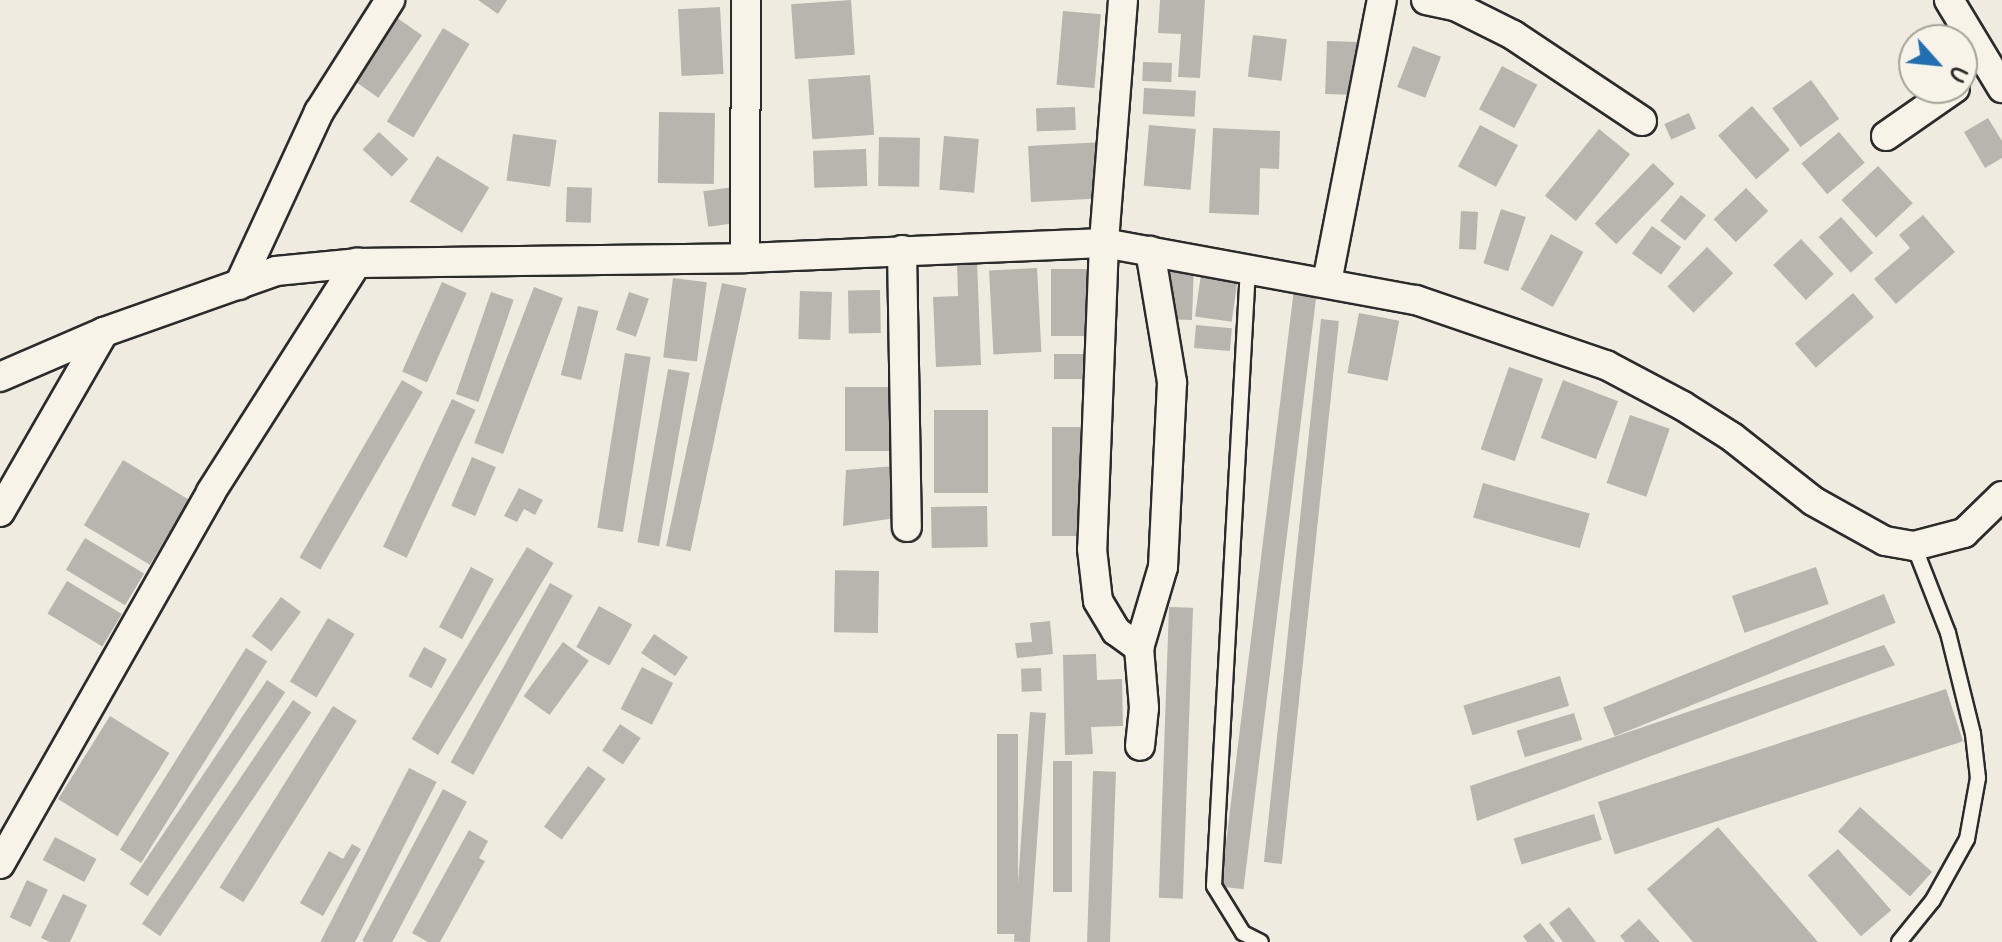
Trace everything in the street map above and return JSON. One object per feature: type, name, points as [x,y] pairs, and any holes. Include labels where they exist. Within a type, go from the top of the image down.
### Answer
[{"type":"street","points":[[239,285],[319,112],[390,0]]},
{"type":"street","points":[[745,258],[746,0]]},
{"type":"street","points":[[1123,0],[1104,243],[1092,549],[1098,601],[1116,631],[1139,648]]},
{"type":"street","points":[[1327,282],[1382,1],[1411,0]]},
{"type":"street","points":[[1426,0],[1455,6],[1513,35],[1642,121]]},
{"type":"street","points":[[1949,0],[1995,79]]},
{"type":"street","points":[[1886,136],[1932,104]]},
{"type":"street","points":[[0,377],[104,332],[276,271],[357,263],[745,258],[1104,243],[1327,282],[1469,315],[1606,365],[1732,437],[1813,501],[1885,541],[1914,546],[1964,533],[2002,496]]},
{"type":"street","points":[[902,250],[907,527]]},
{"type":"street","points":[[1140,746],[1144,708],[1139,648],[1163,567],[1172,382],[1150,251]]},
{"type":"street","points":[[0,864],[211,492],[357,263]]},
{"type":"street","points":[[0,512],[104,332]]},
{"type":"lane","points":[[1248,268],[1214,886],[1243,933],[1261,942]]},
{"type":"lane","points":[[1899,942],[1933,900],[1967,839],[1978,778],[1948,633],[1914,546]]},
{"type":"building","points":[[478,0],[507,0],[498,14]]},
{"type":"building","points":[[851,0],[855,55],[795,59],[791,4]]},
{"type":"building","points":[[1160,0],[1205,0],[1200,78],[1178,77],[1181,34],[1158,33]]},
{"type":"building","points":[[720,7],[724,74],[682,76],[678,9]]},
{"type":"building","points":[[1063,11],[1101,14],[1094,88],[1057,85]]},
{"type":"building","points":[[390,13],[422,35],[378,98],[346,75]]},
{"type":"building","points":[[443,28],[470,44],[413,137],[387,121]]},
{"type":"building","points":[[1253,35],[1287,39],[1282,81],[1248,77]]},
{"type":"building","points":[[1327,41],[1359,42],[1357,95],[1325,94]]},
{"type":"building","points":[[1413,46],[1441,57],[1425,98],[1397,87]]},
{"type":"building","points":[[1143,62],[1172,63],[1171,82],[1142,81]]},
{"type":"building","points":[[1502,66],[1537,85],[1514,128],[1479,109]]},
{"type":"building","points":[[870,75],[874,135],[812,139],[808,79]]},
{"type":"building","points":[[1811,80],[1839,119],[1800,147],[1772,108]]},
{"type":"building","points":[[1144,88],[1196,91],[1195,117],[1143,114]]},
{"type":"building","points":[[1752,106],[1790,150],[1756,179],[1718,136]]},
{"type":"building","points":[[1075,107],[1076,130],[1037,131],[1036,108]]},
{"type":"building","points":[[659,112],[715,113],[714,184],[658,183]]},
{"type":"building","points":[[1689,113],[1696,129],[1671,140],[1664,124]]},
{"type":"building","points":[[1988,118],[2002,141],[2002,158],[1985,168],[1964,132]]},
{"type":"building","points":[[1149,125],[1196,129],[1191,190],[1144,186]]},
{"type":"building","points":[[1480,125],[1518,145],[1496,187],[1458,166]]},
{"type":"building","points":[[1213,128],[1280,131],[1279,169],[1260,168],[1259,215],[1209,213]]},
{"type":"building","points":[[1599,129],[1630,154],[1576,221],[1545,196]]},
{"type":"building","points":[[379,132],[408,159],[392,177],[363,150]]},
{"type":"building","points":[[1839,132],[1865,163],[1827,194],[1801,163]]},
{"type":"building","points":[[513,134],[557,140],[550,187],[506,181]]},
{"type":"building","points":[[944,136],[979,139],[974,193],[939,190]]},
{"type":"building","points":[[879,137],[920,138],[919,187],[878,186]]},
{"type":"building","points":[[1104,142],[1107,198],[1031,202],[1028,146]]},
{"type":"building","points":[[866,149],[867,186],[814,188],[813,151]]},
{"type":"building","points":[[437,156],[489,187],[462,233],[410,201]]},
{"type":"building","points":[[1653,163],[1675,184],[1616,244],[1595,223]]},
{"type":"building","points":[[1878,166],[1913,203],[1876,237],[1841,200]]},
{"type":"building","points":[[567,187],[592,188],[591,223],[566,222]]},
{"type":"building","points":[[733,187],[738,223],[708,227],[703,191]]},
{"type":"building","points":[[1746,188],[1768,211],[1736,242],[1714,219]]},
{"type":"building","points":[[1681,195],[1706,215],[1685,241],[1660,221]]},
{"type":"building","points":[[1501,209],[1526,217],[1508,271],[1483,263]]},
{"type":"building","points":[[1461,211],[1478,212],[1476,250],[1459,249]]},
{"type":"building","points":[[1923,215],[1955,252],[1896,304],[1874,279],[1910,248],[1899,235]]},
{"type":"building","points":[[1841,217],[1873,253],[1851,273],[1819,237]]},
{"type":"building","points":[[1652,226],[1681,247],[1661,275],[1632,254]]},
{"type":"building","points":[[1551,234],[1583,252],[1553,307],[1520,289]]},
{"type":"building","points":[[1801,239],[1834,274],[1806,300],[1773,265]]},
{"type":"building","points":[[1707,247],[1733,273],[1694,313],[1667,287]]},
{"type":"building","points":[[977,261],[981,365],[936,367],[933,297],[958,296],[957,262]]},
{"type":"building","points":[[1164,262],[1194,263],[1192,320],[1162,319]]},
{"type":"building","points":[[1202,267],[1239,272],[1232,322],[1195,317]]},
{"type":"building","points":[[1037,268],[1041,352],[993,354],[989,271]]},
{"type":"building","points":[[1051,269],[1095,269],[1095,336],[1051,336]]},
{"type":"building","points":[[673,278],[707,282],[697,362],[663,357]]},
{"type":"building","points":[[442,282],[467,293],[427,383],[402,372]]},
{"type":"building","points":[[722,283],[746,288],[691,551],[666,546]]},
{"type":"building","points":[[534,287],[563,298],[503,454],[474,443]]},
{"type":"building","points":[[1294,289],[1317,292],[1243,889],[1221,887]]},
{"type":"building","points":[[880,290],[881,333],[849,334],[848,291]]},
{"type":"building","points":[[800,291],[832,292],[830,340],[798,339]]},
{"type":"building","points":[[491,292],[514,300],[479,402],[456,394]]},
{"type":"building","points":[[629,292],[649,299],[636,337],[616,330]]},
{"type":"building","points":[[1853,293],[1874,317],[1816,368],[1795,344]]},
{"type":"building","points":[[578,306],[598,311],[581,380],[561,375]]},
{"type":"building","points":[[1359,313],[1399,321],[1388,381],[1347,373]]},
{"type":"building","points":[[1321,319],[1339,321],[1282,864],[1264,862]]},
{"type":"building","points":[[1196,325],[1232,328],[1230,351],[1194,348]]},
{"type":"building","points":[[625,353],[651,357],[623,532],[597,528]]},
{"type":"building","points":[[1054,354],[1097,354],[1097,379],[1054,379]]},
{"type":"building","points":[[1509,367],[1543,379],[1515,461],[1481,449]]},
{"type":"building","points":[[668,369],[690,373],[659,546],[637,542]]},
{"type":"building","points":[[402,380],[423,392],[320,570],[300,558]]},
{"type":"building","points":[[1563,380],[1618,401],[1596,459],[1541,438]]},
{"type":"building","points":[[845,387],[890,387],[890,451],[845,451]]},
{"type":"building","points":[[452,399],[476,410],[407,558],[383,547]]},
{"type":"building","points":[[934,410],[988,410],[988,493],[934,493]]},
{"type":"building","points":[[1630,415],[1670,429],[1646,497],[1607,483]]},
{"type":"building","points":[[1052,427],[1080,427],[1080,536],[1052,536]]},
{"type":"building","points":[[472,457],[496,467],[475,516],[451,506]]},
{"type":"building","points":[[123,460],[189,500],[150,565],[84,525]]},
{"type":"building","points":[[895,466],[895,518],[843,526],[846,470]]},
{"type":"building","points":[[1483,483],[1590,514],[1580,548],[1473,518]]},
{"type":"building","points":[[519,488],[543,500],[535,515],[524,509],[517,522],[504,516]]},
{"type":"building","points":[[987,506],[988,547],[932,548],[931,507]]},
{"type":"building","points":[[85,538],[144,574],[125,605],[66,570]]},
{"type":"building","points":[[527,547],[554,563],[438,755],[412,739]]},
{"type":"building","points":[[471,567],[494,579],[462,639],[439,627]]},
{"type":"building","points":[[1816,567],[1829,604],[1745,633],[1732,596]]},
{"type":"building","points":[[835,570],[879,571],[878,633],[834,632]]},
{"type":"building","points":[[67,581],[122,614],[102,647],[47,614]]},
{"type":"building","points":[[550,583],[573,596],[473,775],[451,762]]},
{"type":"building","points":[[1884,594],[1896,623],[1615,736],[1603,708]]},
{"type":"building","points":[[281,597],[301,612],[271,651],[252,636]]},
{"type":"building","points":[[599,606],[632,624],[609,666],[576,647]]},
{"type":"building","points":[[1169,607],[1193,608],[1183,899],[1159,898]]},
{"type":"building","points":[[328,618],[355,634],[316,697],[290,681]]},
{"type":"building","points":[[1050,621],[1053,654],[1017,658],[1015,643],[1032,642],[1030,623]]},
{"type":"building","points":[[654,634],[688,657],[675,676],[641,653]]},
{"type":"building","points":[[563,642],[589,661],[550,715],[524,696]]},
{"type":"building","points":[[1884,645],[1895,665],[1477,821],[1470,786]]},
{"type":"building","points":[[424,647],[447,659],[431,688],[409,676]]},
{"type":"building","points":[[246,648],[267,661],[141,863],[120,850]]},
{"type":"building","points":[[1096,654],[1097,680],[1122,679],[1123,726],[1091,727],[1093,754],[1065,755],[1063,655]]},
{"type":"building","points":[[642,667],[673,683],[652,725],[621,709]]},
{"type":"building","points":[[1041,668],[1042,691],[1022,692],[1021,669]]},
{"type":"building","points":[[1560,676],[1569,706],[1472,735],[1463,706]]},
{"type":"building","points":[[267,680],[285,692],[148,896],[129,884]]},
{"type":"building","points":[[1946,689],[1963,741],[1615,854],[1598,802]]},
{"type":"building","points":[[293,700],[311,712],[160,936],[142,924]]},
{"type":"building","points":[[333,706],[357,721],[243,902],[220,887]]},
{"type":"building","points":[[1030,712],[1046,713],[1030,942],[1014,941]]},
{"type":"building","points":[[1574,713],[1582,740],[1525,757],[1517,731]]},
{"type":"building","points":[[110,716],[169,753],[117,836],[58,799]]},
{"type":"building","points":[[620,724],[641,738],[623,765],[602,751]]},
{"type":"building","points":[[997,734],[1018,734],[1018,934],[997,934]]},
{"type":"building","points":[[1053,761],[1072,761],[1072,892],[1053,892]]},
{"type":"building","points":[[588,766],[606,779],[562,840],[544,827]]},
{"type":"building","points":[[409,768],[437,782],[355,942],[320,942]]},
{"type":"building","points":[[1093,771],[1116,772],[1110,942],[1087,942]]},
{"type":"building","points":[[443,789],[467,802],[392,942],[362,941]]},
{"type":"building","points":[[1860,807],[1932,872],[1910,896],[1838,832]]},
{"type":"building","points":[[1594,814],[1602,840],[1522,864],[1514,839]]},
{"type":"building","points":[[1718,827],[1818,942],[1693,942],[1647,889]]},
{"type":"building","points":[[469,830],[488,841],[479,858],[485,861],[440,942],[428,942],[412,933]]},
{"type":"building","points":[[55,837],[96,859],[84,882],[43,860]]},
{"type":"building","points":[[352,844],[361,849],[323,916],[300,903],[329,851],[343,859]]},
{"type":"building","points":[[1838,849],[1891,910],[1861,936],[1808,875]]},
{"type":"building","points":[[27,880],[48,890],[31,927],[10,917]]},
{"type":"building","points":[[63,894],[87,905],[70,942],[50,942],[41,938]]},
{"type":"building","points":[[1569,907],[1596,942],[1563,942],[1549,923]]},
{"type":"building","points":[[1639,919],[1660,942],[1625,942],[1620,936]]},
{"type":"building","points":[[1540,923],[1555,942],[1527,942],[1523,936]]}]
